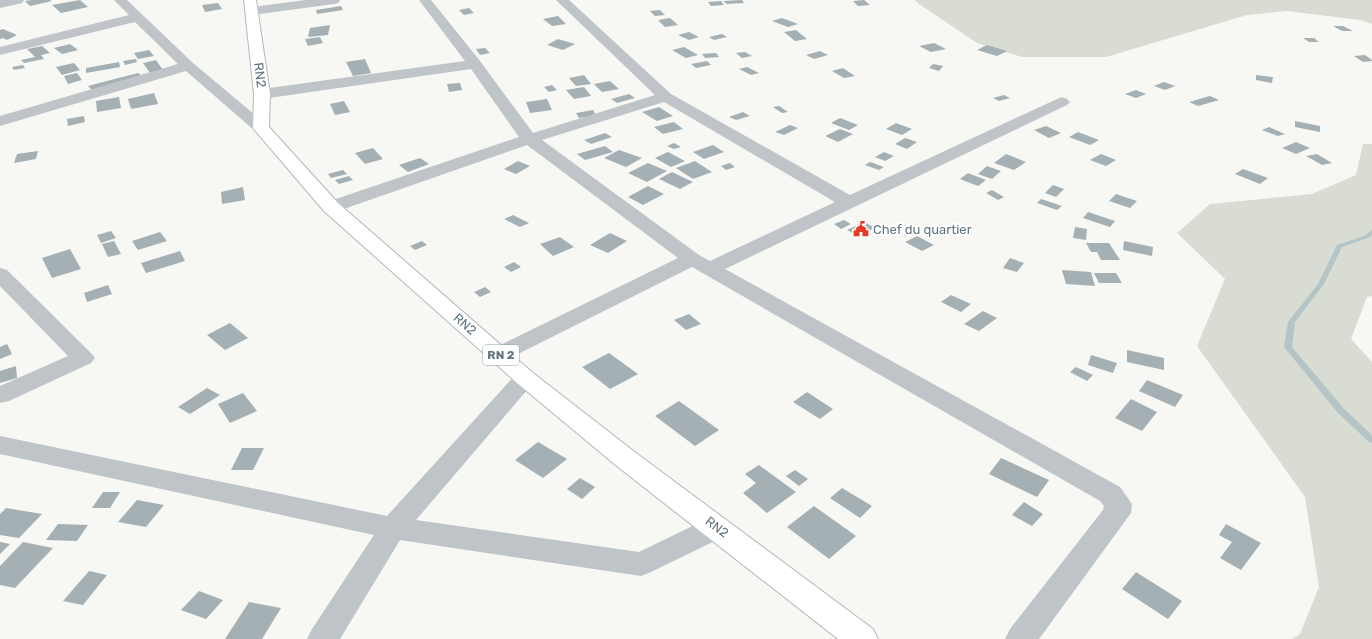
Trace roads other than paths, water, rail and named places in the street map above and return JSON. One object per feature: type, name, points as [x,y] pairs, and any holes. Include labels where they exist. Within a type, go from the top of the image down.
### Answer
[{"type":"main road","name":"RN2","points":[[251,6],[262,94],[261,128],[331,206],[500,354],[525,378],[627,460],[717,527],[862,639]]},
{"type":"street","points":[[0,4],[18,0]]},
{"type":"street","points":[[120,0],[188,66],[261,128]]},
{"type":"street","points":[[251,6],[334,0]]},
{"type":"street","points":[[425,0],[475,64],[529,139],[700,264],[1110,494],[1118,504],[1117,513],[1021,639]]},
{"type":"street","points":[[562,0],[666,97],[849,202]]},
{"type":"street","points":[[0,51],[138,17]]},
{"type":"street","points":[[262,94],[475,64]]},
{"type":"street","points":[[0,121],[188,66]]},
{"type":"street","points":[[331,206],[529,139],[666,97]]},
{"type":"street","points":[[500,354],[700,264],[849,202],[1062,102]]},
{"type":"street","points":[[0,274],[82,358],[0,395]]},
{"type":"street","points":[[323,639],[393,528],[525,378]]},
{"type":"street","points":[[0,445],[393,528],[641,564],[717,527]]},
{"type":"waterway","points":[[1372,232],[1366,237],[1339,246],[1321,284],[1292,322],[1288,347],[1341,411],[1372,440]]},
{"type":"place","name":"Chef du quartier","points":[[861,229]]}]
